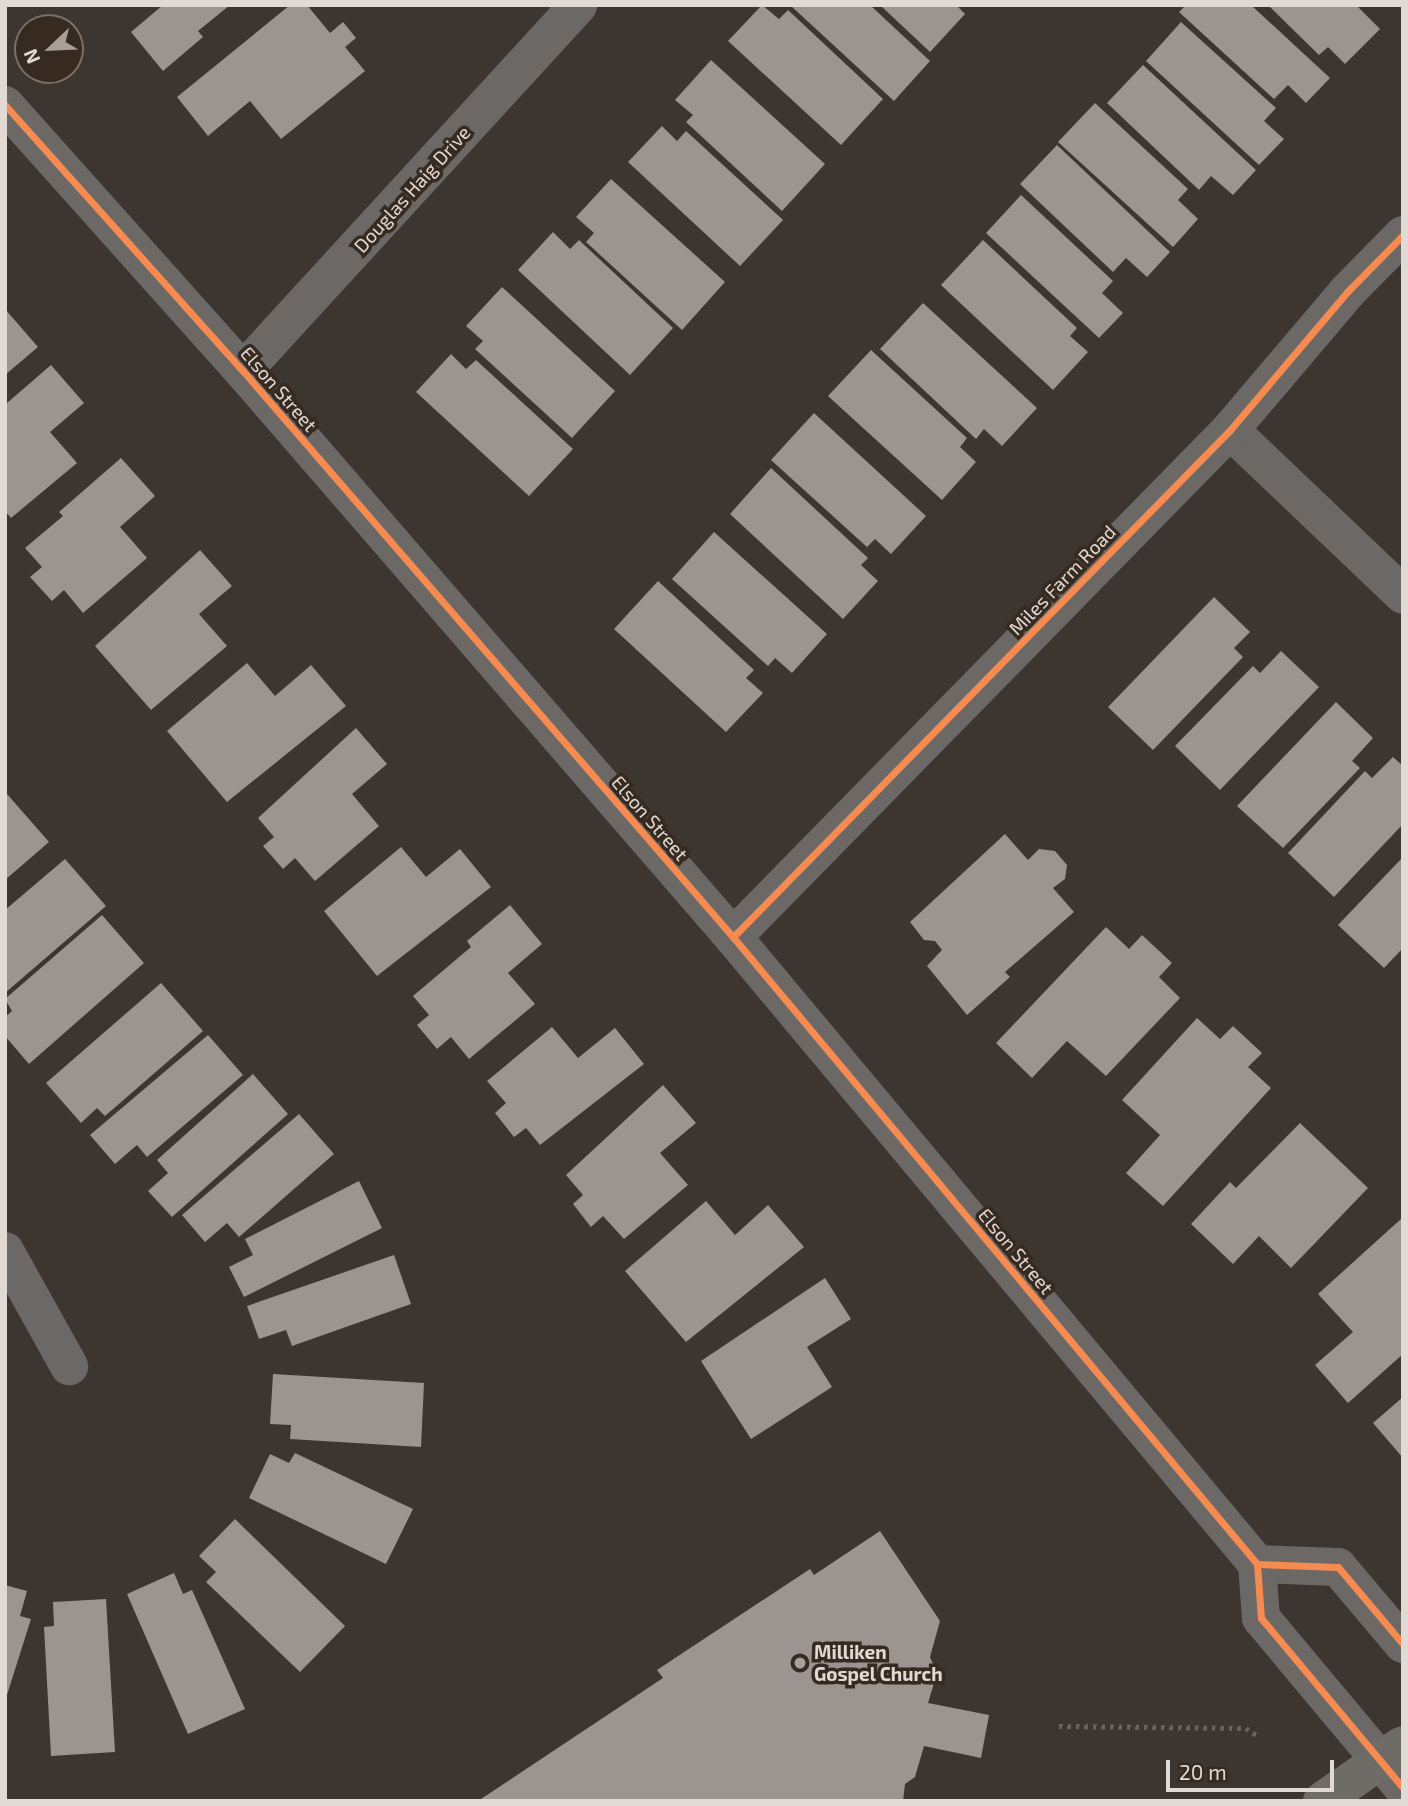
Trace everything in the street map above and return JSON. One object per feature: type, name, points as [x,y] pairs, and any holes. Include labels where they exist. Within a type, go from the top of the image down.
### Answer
[{"type":"main road","points":[[1322,1801],[1395,1765]]},
{"type":"street","name":"Douglas Haig Drive","points":[[243,371],[578,5]]},
{"type":"street","name":"Elson Street","points":[[5,105],[243,371],[733,937],[1257,1564]]},
{"type":"street","name":"Miles Farm Road","points":[[733,937],[1230,430],[1347,292],[1403,235]]},
{"type":"street","points":[[1230,430],[1403,595]]},
{"type":"street","points":[[5,1251],[69,1366]]},
{"type":"street","points":[[1395,1765],[1261,1618],[1257,1564],[1338,1567],[1403,1644]]},
{"type":"path","points":[[1059,1726],[1246,1728],[1258,1736]]},
{"type":"building","points":[[163,5],[230,5],[198,31],[203,37],[163,71],[131,32]]},
{"type":"building","points":[[290,5],[307,5],[330,33],[343,22],[356,38],[345,47],[365,71],[281,139],[250,101],[208,136],[177,97]]},
{"type":"building","points":[[762,5],[779,19],[788,10],[883,99],[841,145],[728,41]]},
{"type":"building","points":[[790,5],[870,5],[930,61],[894,101]]},
{"type":"building","points":[[880,5],[956,5],[965,14],[930,52]]},
{"type":"building","points":[[1186,5],[1251,5],[1330,78],[1306,103],[1288,85],[1274,99],[1179,12]]},
{"type":"building","points":[[1268,5],[1356,5],[1380,29],[1345,64],[1328,47],[1319,55]]},
{"type":"building","points":[[1181,22],[1276,108],[1264,121],[1284,139],[1259,165],[1146,61]]},
{"type":"building","points":[[711,60],[825,164],[782,211],[686,122],[693,115],[675,100]]},
{"type":"building","points":[[1143,65],[1256,170],[1233,195],[1211,176],[1199,190],[1107,103]]},
{"type":"building","points":[[1095,103],[1188,189],[1178,200],[1198,219],[1173,247],[1058,142]]},
{"type":"building","points":[[662,126],[677,141],[686,131],[783,220],[740,266],[628,162]]},
{"type":"building","points":[[1057,145],[1170,252],[1147,277],[1126,258],[1113,272],[1020,184]]},
{"type":"building","points":[[611,179],[725,282],[682,330],[586,242],[594,233],[576,217]]},
{"type":"building","points":[[1021,195],[1113,281],[1102,293],[1123,313],[1099,338],[986,233]]},
{"type":"building","points":[[553,232],[570,249],[579,240],[673,328],[630,375],[518,270]]},
{"type":"building","points":[[983,240],[1077,328],[1070,336],[1088,352],[1053,390],[941,285]]},
{"type":"building","points":[[502,287],[615,391],[572,438],[475,349],[483,341],[466,326]]},
{"type":"building","points":[[923,303],[1037,408],[1002,446],[984,429],[976,439],[880,349]]},
{"type":"building","points":[[5,309],[38,347],[5,375]]},
{"type":"building","points":[[871,350],[967,438],[960,447],[976,462],[942,500],[828,396]]},
{"type":"building","points":[[451,354],[466,369],[476,360],[573,449],[529,496],[416,392]]},
{"type":"building","points":[[51,365],[84,403],[50,432],[77,463],[11,518],[5,511],[7,403]]},
{"type":"building","points":[[814,413],[926,516],[891,554],[875,539],[867,547],[771,460]]},
{"type":"building","points":[[121,458],[155,496],[120,527],[147,558],[83,613],[64,590],[52,601],[30,577],[42,567],[25,548],[63,516],[59,512]]},
{"type":"building","points":[[771,468],[868,558],[861,565],[878,581],[843,619],[730,514]]},
{"type":"building","points":[[714,532],[827,634],[792,673],[775,658],[768,666],[672,579]]},
{"type":"building","points":[[200,550],[232,586],[199,614],[227,646],[151,710],[95,646]]},
{"type":"building","points":[[658,581],[754,670],[746,678],[763,693],[726,732],[614,629]]},
{"type":"building","points":[[1214,597],[1250,632],[1234,648],[1243,657],[1153,750],[1108,707]]},
{"type":"building","points":[[1281,651],[1319,687],[1220,790],[1175,746],[1253,666],[1260,673]]},
{"type":"building","points":[[247,663],[275,696],[311,665],[346,706],[227,802],[167,731]]},
{"type":"building","points":[[1336,702],[1373,738],[1352,761],[1360,768],[1283,848],[1237,806]]},
{"type":"building","points":[[356,728],[387,764],[352,794],[379,826],[315,881],[295,858],[283,869],[263,846],[274,837],[258,818]]},
{"type":"building","points":[[1393,757],[1403,766],[1403,824],[1334,897],[1288,853],[1365,771],[1372,778]]},
{"type":"building","points":[[7,794],[49,842],[5,880],[5,795]]},
{"type":"building","points":[[1005,834],[1028,860],[1039,849],[1055,851],[1067,865],[1065,879],[1053,888],[1074,912],[1005,972],[1010,977],[967,1015],[927,966],[942,950],[935,941],[924,940],[910,922]]},
{"type":"building","points":[[401,847],[426,877],[460,849],[491,887],[377,976],[324,911]]},
{"type":"building","points":[[1403,857],[1403,948],[1384,968],[1338,925]]},
{"type":"building","points":[[65,859],[106,906],[5,993],[5,910]]},
{"type":"building","points":[[510,905],[542,944],[508,973],[535,1004],[469,1059],[451,1037],[437,1049],[417,1025],[429,1015],[413,996],[471,947],[467,941]]},
{"type":"building","points":[[102,915],[144,963],[29,1064],[5,1036],[5,1017],[12,1011],[5,999]]},
{"type":"building","points":[[1106,927],[1129,949],[1142,935],[1172,963],[1159,977],[1180,998],[1106,1076],[1067,1041],[1032,1078],[996,1043]]},
{"type":"building","points":[[161,983],[203,1031],[105,1116],[97,1108],[81,1123],[46,1083]]},
{"type":"building","points":[[1197,1018],[1220,1039],[1233,1026],[1262,1053],[1248,1067],[1271,1088],[1163,1206],[1126,1173],[1160,1135],[1122,1100]]},
{"type":"building","points":[[552,1027],[578,1058],[615,1028],[644,1064],[540,1145],[526,1128],[514,1137],[495,1113],[506,1103],[487,1081]]},
{"type":"building","points":[[208,1035],[243,1075],[147,1157],[137,1145],[115,1164],[90,1135]]},
{"type":"building","points":[[253,1074],[288,1114],[172,1217],[148,1191],[168,1173],[157,1160]]},
{"type":"building","points":[[663,1085],[696,1123],[660,1153],[688,1185],[624,1239],[603,1216],[591,1227],[573,1204],[583,1195],[566,1175]]},
{"type":"building","points":[[299,1114],[334,1154],[239,1237],[227,1223],[205,1242],[182,1215]]},
{"type":"building","points":[[1300,1123],[1368,1188],[1291,1268],[1259,1236],[1233,1264],[1191,1224],[1230,1182],[1236,1188]]},
{"type":"building","points":[[359,1181],[382,1228],[244,1297],[229,1267],[253,1255],[245,1239]]},
{"type":"building","points":[[706,1201],[735,1235],[768,1205],[804,1247],[686,1342],[625,1271]]},
{"type":"building","points":[[1401,1219],[1403,1354],[1348,1403],[1315,1365],[1353,1332],[1318,1294]]},
{"type":"building","points":[[394,1255],[411,1304],[292,1346],[286,1330],[259,1339],[247,1306]]},
{"type":"building","points":[[825,1278],[851,1319],[807,1347],[832,1387],[751,1439],[701,1361]]},
{"type":"building","points":[[273,1374],[424,1383],[421,1447],[290,1439],[291,1425],[270,1424]]},
{"type":"building","points":[[1403,1397],[1403,1458],[1373,1423]]},
{"type":"building","points":[[295,1453],[413,1509],[386,1564],[249,1498],[270,1454],[289,1463]]},
{"type":"building","points":[[235,1519],[345,1626],[300,1672],[206,1582],[216,1572],[199,1556]]},
{"type":"building","name":"Milliken Gospel Church","points":[[880,1531],[940,1621],[930,1657],[937,1673],[928,1703],[989,1715],[981,1758],[924,1746],[915,1777],[905,1784],[903,1801],[478,1801],[663,1678],[657,1670],[810,1569],[814,1575]]},
{"type":"building","points":[[174,1573],[183,1594],[192,1590],[245,1709],[188,1734],[127,1594]]},
{"type":"building","points":[[5,1585],[27,1591],[20,1616],[31,1619],[6,1698]]},
{"type":"building","points":[[106,1599],[115,1752],[51,1756],[44,1627],[54,1626],[53,1602]]},
{"type":"cycle path","points":[[5,105],[243,371],[733,937],[1257,1564],[1261,1618],[1403,1788]]},
{"type":"cycle path","points":[[733,937],[1230,430],[1347,292],[1403,235]]},
{"type":"cycle path","points":[[1257,1564],[1338,1567],[1403,1644]]},
{"type":"place","name":"Milliken Gospel Church","points":[[800,1663]]}]
